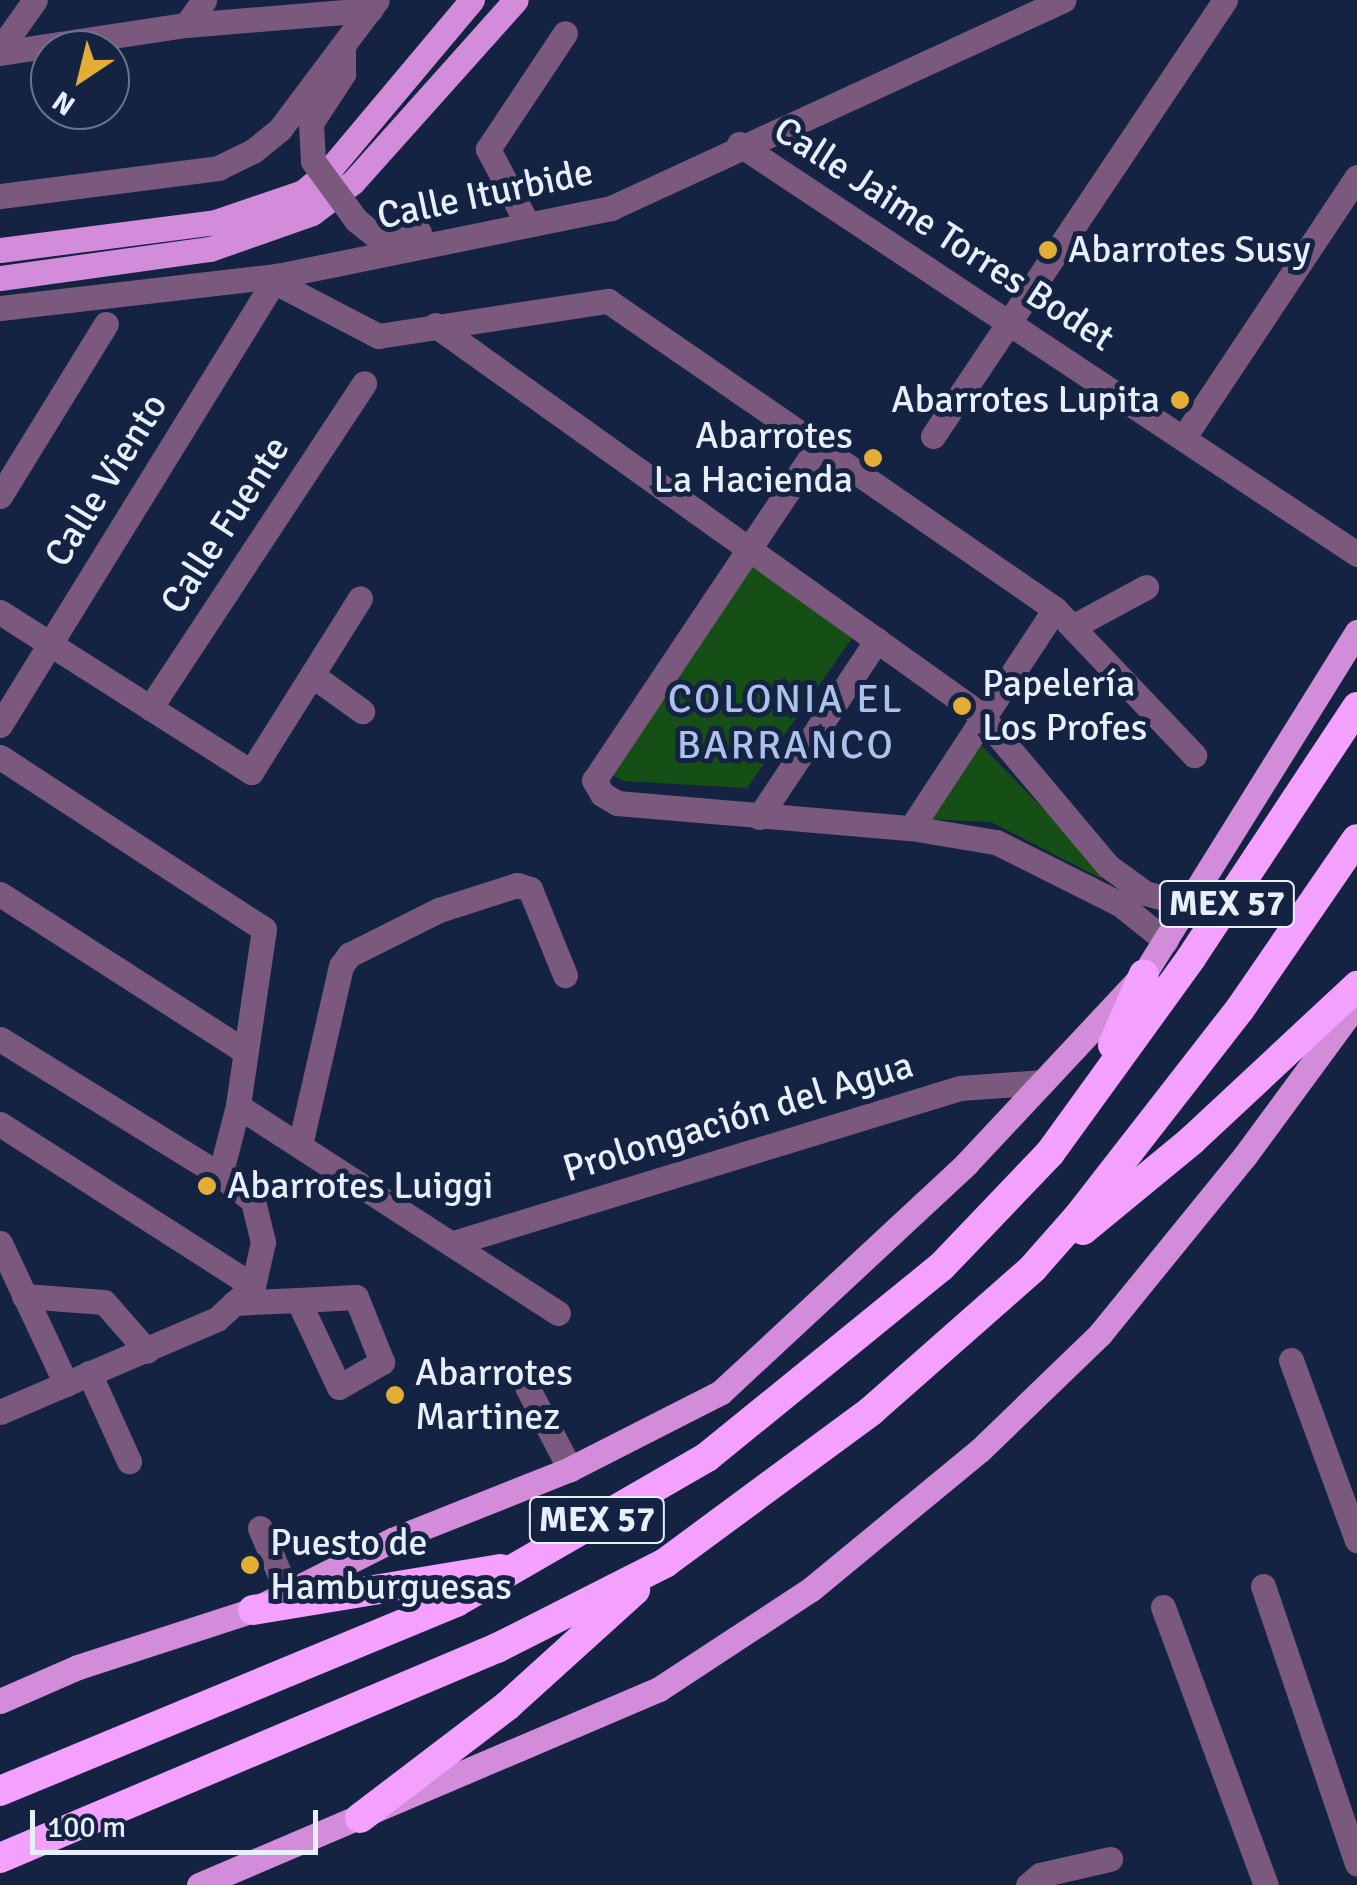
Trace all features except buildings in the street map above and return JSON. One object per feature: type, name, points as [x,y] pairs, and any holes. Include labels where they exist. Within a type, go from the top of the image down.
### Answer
[{"type":"highway","name":"MEX 57","points":[[0,1791],[456,1602],[707,1457],[871,1325],[992,1220],[1092,1096],[1357,708]]},
{"type":"highway","name":"MEX 57","points":[[0,1858],[497,1648],[665,1563],[871,1411],[1033,1268],[1240,1010],[1357,838]]},
{"type":"highway","points":[[1092,1096],[1144,974]]},
{"type":"highway","points":[[1033,1268],[1192,1140],[1357,986]]},
{"type":"highway","points":[[360,1818],[508,1706],[665,1563]]},
{"type":"highway","points":[[253,1610],[519,1566]]},
{"type":"main road","points":[[0,250],[215,222],[303,192],[330,169],[472,0]]},
{"type":"main road","points":[[0,278],[210,248],[312,213],[353,182],[516,0]]},
{"type":"main road","points":[[0,1701],[78,1667],[253,1610],[392,1540],[570,1469],[721,1392],[966,1164],[1144,974],[1357,632]]},
{"type":"main road","points":[[207,1884],[659,1690],[852,1555],[980,1450],[1100,1334],[1244,1157],[1357,1004]]},
{"type":"street","points":[[0,51],[36,0]]},
{"type":"street","points":[[186,25],[204,0]]},
{"type":"street","name":"Calle Iturbide","points":[[0,308],[275,279],[611,208],[740,144],[1064,0]]},
{"type":"street","points":[[932,436],[1225,0]]},
{"type":"street","points":[[0,51],[186,25],[374,5]]},
{"type":"street","points":[[0,196],[218,168],[280,130],[374,5]]},
{"type":"street","points":[[528,225],[488,149],[565,33]]},
{"type":"street","points":[[343,47],[343,74],[311,122],[314,161],[356,220],[376,236],[437,228],[475,236]]},
{"type":"street","name":"Calle Jaime Torres Bodet","points":[[740,144],[1357,554]]},
{"type":"street","points":[[1184,437],[1357,177]]},
{"type":"street","points":[[275,279],[370,336],[608,301],[820,443],[1064,618],[1194,755]]},
{"type":"street","name":"Calle Viento","points":[[0,725],[275,279]]},
{"type":"street","points":[[0,496],[106,324]]},
{"type":"street","points":[[435,324],[980,714],[1108,866],[1145,893],[1190,905]]},
{"type":"street","name":"Calle Fuente","points":[[150,708],[364,383]]},
{"type":"street","points":[[820,443],[594,780],[617,803],[911,828],[996,842],[1120,904],[1166,941]]},
{"type":"street","points":[[911,828],[980,714],[1064,618],[1146,588]]},
{"type":"street","points":[[0,612],[251,772],[360,598]]},
{"type":"street","points":[[759,817],[877,640]]},
{"type":"street","points":[[312,675],[362,711]]},
{"type":"street","points":[[0,756],[260,922],[265,935],[238,1106],[220,1174]]},
{"type":"street","points":[[300,1144],[341,966],[350,956],[439,910],[517,885],[530,888],[565,976]]},
{"type":"street","points":[[0,894],[244,1051]]},
{"type":"street","points":[[0,1038],[220,1174],[253,1202],[263,1242],[243,1294],[217,1319],[0,1412]]},
{"type":"street","name":"Prolongación del Agua","points":[[457,1242],[960,1088],[1044,1082]]},
{"type":"street","points":[[238,1106],[457,1242],[558,1314]]},
{"type":"street","points":[[0,1124],[243,1294],[298,1300],[356,1297],[382,1362],[339,1387],[298,1300]]},
{"type":"street","points":[[2,1254],[24,1296],[130,1460]]},
{"type":"street","points":[[24,1296],[104,1302],[147,1351]]},
{"type":"street","points":[[1291,1360],[1357,1540]]},
{"type":"street","points":[[527,1388],[570,1469]]},
{"type":"street","points":[[260,1528],[287,1592]]},
{"type":"street","points":[[1262,1586],[1357,1864]]},
{"type":"street","points":[[1163,1607],[1266,1885]]},
{"type":"street","points":[[1028,1885],[1040,1875],[1110,1859]]},
{"type":"green space","points":[[753,564],[855,634],[747,788],[623,781],[608,772]]},
{"type":"green space","points":[[977,741],[1090,857],[1102,879],[991,822],[925,819]]},
{"type":"place","name":"Abarrotes Susy","points":[[1048,250]]},
{"type":"place","name":"Abarrotes Lupita","points":[[1180,400]]},
{"type":"place","name":"Abarrotes La Hacienda","points":[[873,458]]},
{"type":"place","name":"Papelería Los Profes","points":[[962,706]]},
{"type":"place","name":"Abarrotes Luiggi","points":[[207,1186]]},
{"type":"place","name":"Abarrotes Martinez","points":[[395,1395]]},
{"type":"place","name":"Puesto de Hamburguesas","points":[[250,1565]]},
{"type":"district","name":"COLONIA EL BARRANCO","points":[[786,722]]}]
